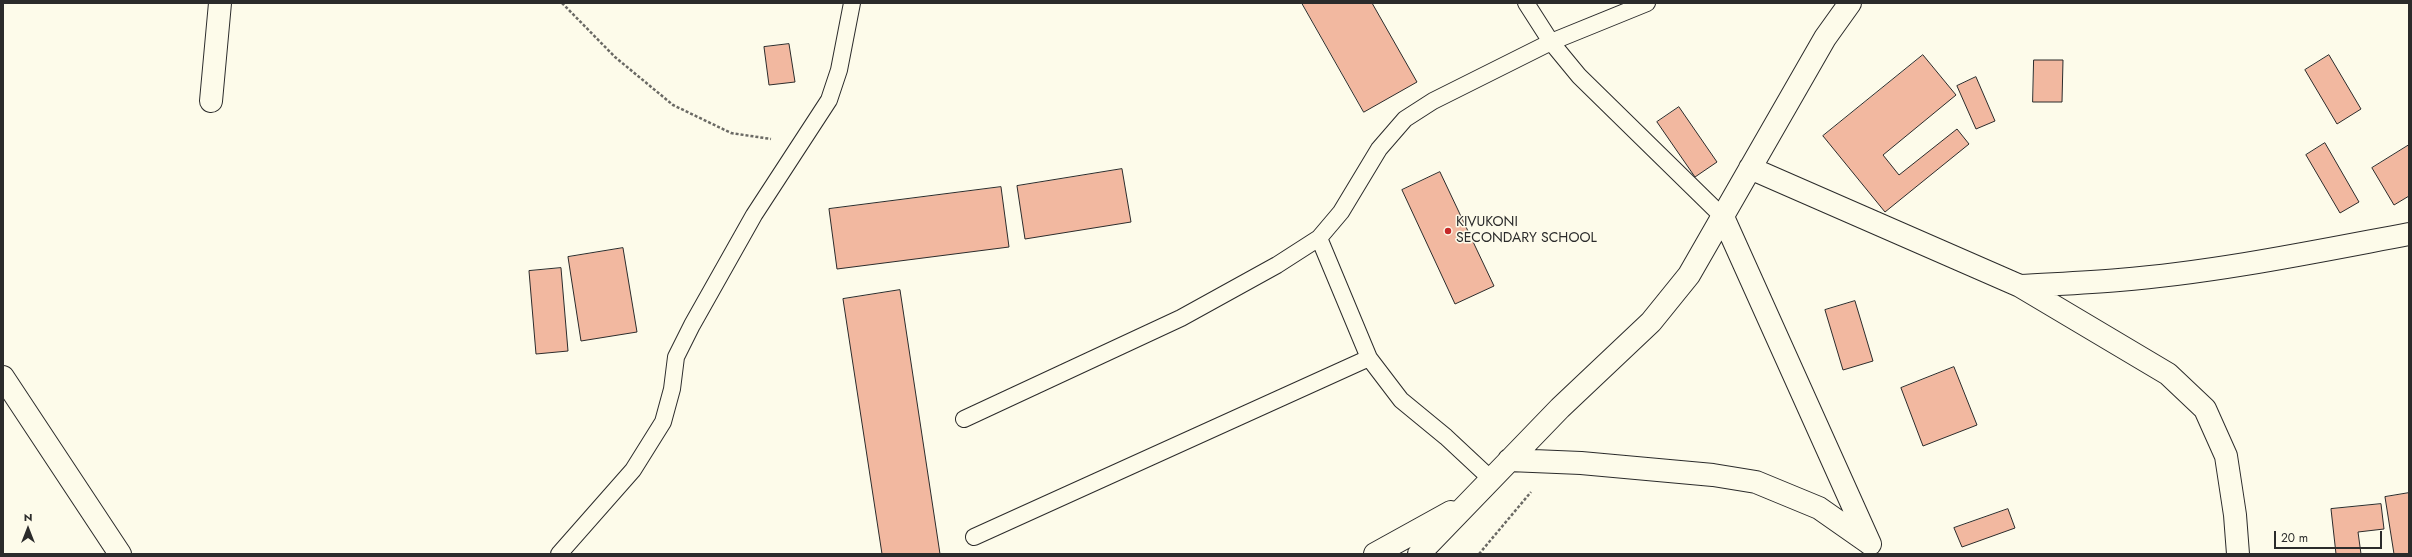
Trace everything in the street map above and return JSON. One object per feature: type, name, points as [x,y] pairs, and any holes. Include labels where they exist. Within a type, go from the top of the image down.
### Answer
[{"type":"street","points":[[211,101],[220,3]]},
{"type":"street","points":[[1419,554],[1565,403],[1651,322],[1689,275],[1825,38],[1850,3]]},
{"type":"street","points":[[1750,168],[2020,286],[2168,374],[2205,409],[2226,456],[2235,515],[2238,554]]},
{"type":"street","points":[[1723,216],[1872,548]]},
{"type":"street","points":[[2020,286],[2120,280],[2230,266],[2409,235]]},
{"type":"street","points":[[3,377],[120,554]]},
{"type":"street","points":[[1509,460],[1556,461],[1713,475],[1756,482],[1819,508],[1872,548]]},
{"type":"street","points":[[1375,554],[1470,501]]},
{"type":"lane","points":[[559,554],[633,470],[659,428],[672,389],[676,357],[692,325],[754,215],[829,100],[839,70],[852,3]]},
{"type":"lane","points":[[1526,3],[1552,42],[1579,76],[1723,216]]},
{"type":"lane","points":[[964,419],[1182,318],[1276,265],[1319,238],[1341,212],[1379,149],[1405,119],[1432,101],[1552,42],[1647,3]]},
{"type":"lane","points":[[1319,238],[1369,358],[1401,400],[1446,437],[1490,479]]},
{"type":"lane","points":[[974,537],[1369,358]]},
{"type":"path","points":[[562,3],[615,57],[673,105],[731,133],[801,144]]},
{"type":"path","points":[[1480,554],[1556,461]]},
{"type":"building","points":[[1302,3],[1372,3],[1417,82],[1364,112]]},
{"type":"building","points":[[789,44],[795,82],[769,85],[764,47]]},
{"type":"building","points":[[1923,55],[1956,95],[1883,155],[1899,175],[1957,129],[1969,144],[1885,212],[1823,136]]},
{"type":"building","points":[[2329,55],[2361,109],[2337,124],[2305,70]]},
{"type":"building","points":[[2034,60],[2063,60],[2062,102],[2033,102]]},
{"type":"building","points":[[1976,77],[1995,121],[1976,129],[1957,86]]},
{"type":"building","points":[[1679,107],[1717,162],[1695,177],[1657,122]]},
{"type":"building","points":[[2325,143],[2359,202],[2340,213],[2306,155]]},
{"type":"building","points":[[2409,145],[2409,196],[2394,205],[2372,168]]},
{"type":"building","points":[[1122,169],[1131,222],[1025,239],[1017,186]]},
{"type":"building","points":[[1440,172],[1494,286],[1455,304],[1402,190]]},
{"type":"building","points":[[1001,187],[1009,247],[837,269],[829,209]]},
{"type":"building","points":[[623,248],[637,332],[581,341],[568,257]]},
{"type":"building","points":[[561,268],[568,351],[536,354],[529,271]]},
{"type":"building","points":[[900,290],[940,554],[882,554],[843,299]]},
{"type":"building","points":[[1855,301],[1873,361],[1843,370],[1825,310]]},
{"type":"building","points":[[1954,367],[1977,425],[1923,446],[1901,388]]},
{"type":"building","points":[[2409,493],[2409,554],[2394,554],[2385,497]]},
{"type":"building","points":[[2381,504],[2384,529],[2358,532],[2361,554],[2336,554],[2331,509]]},
{"type":"building","points":[[2008,509],[2015,528],[1962,547],[1954,528]]},
{"type":"place","name":"KIVUKONI SECONDARY SCHOOL","points":[[1448,231]]}]
